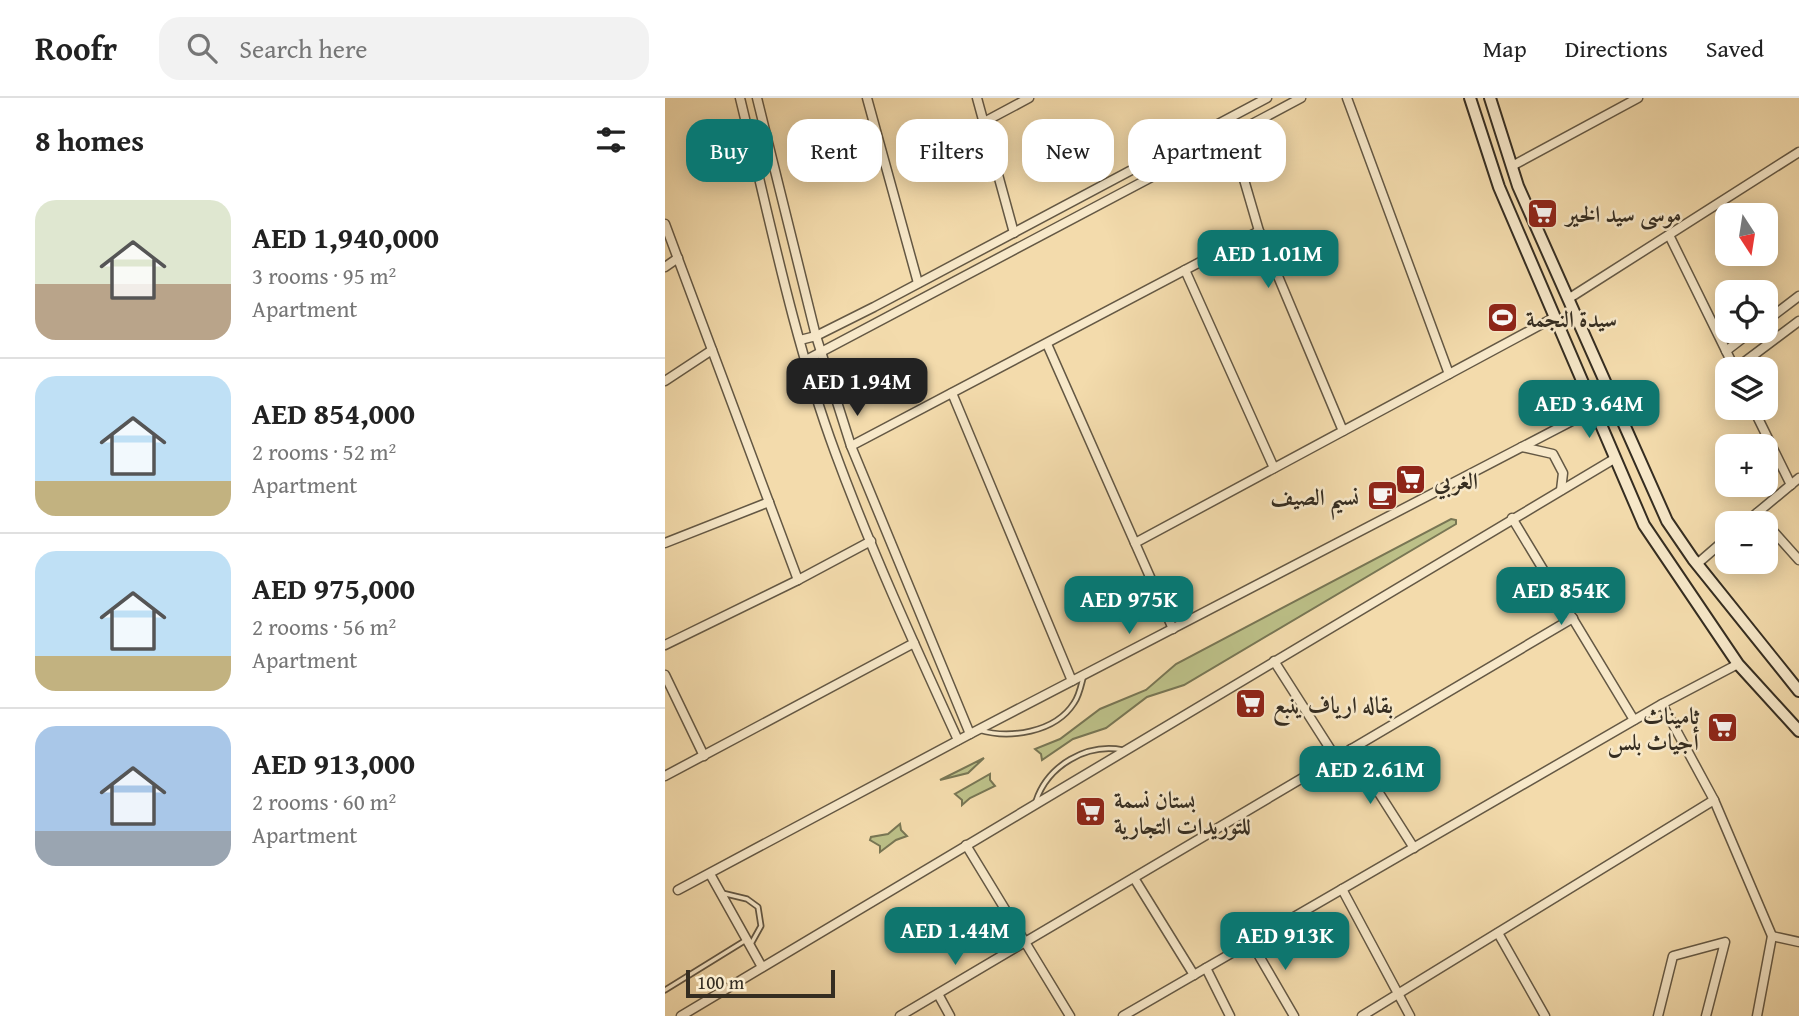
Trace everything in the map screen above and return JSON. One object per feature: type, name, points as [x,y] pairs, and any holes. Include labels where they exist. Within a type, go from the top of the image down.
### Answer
[{"type":"main road","points":[[1471,98],[1499,187],[1644,525],[1738,664],[1799,731]]},
{"type":"main road","points":[[1490,98],[1512,166],[1651,490],[1667,521],[1697,564],[1799,691]]},
{"type":"street","points":[[740,98],[800,340],[835,451],[914,643],[958,740]]},
{"type":"street","points":[[757,98],[816,336],[851,446],[974,732]]},
{"type":"street","points":[[867,98],[918,284]]},
{"type":"street","points":[[977,98],[983,119]]},
{"type":"street","points":[[990,119],[1029,98]]},
{"type":"street","points":[[800,340],[816,336],[918,284],[1267,98]]},
{"type":"street","points":[[1261,119],[1301,98]]},
{"type":"street","points":[[1347,98],[1449,374]]},
{"type":"street","points":[[1512,166],[1638,98]]},
{"type":"street","points":[[1568,299],[1799,152]]},
{"type":"street","points":[[1000,182],[1014,233]]},
{"type":"street","points":[[806,360],[822,354],[1143,182]]},
{"type":"street","points":[[1245,182],[1259,231],[1343,431]]},
{"type":"street","points":[[665,224],[798,580]]},
{"type":"street","points":[[851,446],[1259,231]]},
{"type":"street","points":[[1669,235],[1728,357]]},
{"type":"street","points":[[665,267],[678,258]]},
{"type":"street","points":[[1185,270],[1274,468]]},
{"type":"street","points":[[1778,312],[1799,296]]},
{"type":"street","points":[[1135,544],[1555,317]]},
{"type":"street","points":[[1751,357],[1799,321]]},
{"type":"street","points":[[1725,351],[1736,343]]},
{"type":"street","points":[[1047,344],[1173,629]]},
{"type":"street","points":[[665,381],[712,350]]},
{"type":"street","points":[[952,393],[1072,681]]},
{"type":"street","points":[[678,890],[958,740],[1593,410]]},
{"type":"street","points":[[1759,420],[1791,485]]},
{"type":"street","points":[[1521,447],[1553,454],[1563,473],[1561,490]]},
{"type":"street","points":[[681,1016],[1614,458]]},
{"type":"street","points":[[1759,511],[1799,478]]},
{"type":"street","points":[[665,542],[769,502]]},
{"type":"street","points":[[1513,518],[1634,720]]},
{"type":"street","points":[[1778,536],[1799,560]]},
{"type":"street","points":[[665,645],[871,541]]},
{"type":"street","points":[[1697,564],[1715,548]]},
{"type":"street","points":[[900,1016],[1573,618]]},
{"type":"street","points":[[665,776],[914,643]]},
{"type":"street","points":[[1274,661],[1336,758]]},
{"type":"street","points":[[1123,1016],[1634,720],[1738,664]]},
{"type":"street","points":[[665,675],[704,756]]},
{"type":"street","points":[[1662,704],[1714,800],[1772,936],[1756,1016]]},
{"type":"street","points":[[1351,749],[1414,848]]},
{"type":"street","points":[[1362,1016],[1714,800]]},
{"type":"street","points":[[967,845],[1070,1016]]},
{"type":"street","points":[[710,874],[762,967]]},
{"type":"street","points":[[1133,878],[1193,975]]},
{"type":"street","points":[[1342,889],[1410,1016]]},
{"type":"street","points":[[1498,933],[1545,1016]]},
{"type":"street","points":[[1772,936],[1799,942]]},
{"type":"street","points":[[1251,942],[1294,1016]]},
{"type":"street","points":[[1658,1016],[1673,956],[1725,942],[1706,1016]]},
{"type":"street","points":[[1206,968],[1230,1016]]},
{"type":"street","points":[[938,994],[950,1016]]},
{"type":"lane","points":[[974,732],[1010,736],[1047,724],[1073,705],[1084,676]]},
{"type":"lane","points":[[1035,804],[1048,777],[1064,763],[1104,746],[1125,750]]},
{"type":"lane","points":[[665,989],[748,943],[761,926],[758,907],[747,899],[719,892]]},
{"type":"green space","points":[[1451,519],[1456,520],[1456,524],[1184,685],[1147,697],[1106,728],[1073,739],[1042,760],[1041,754],[1035,749],[1060,739],[1100,709],[1146,690],[1176,664]]},
{"type":"green space","points":[[984,758],[968,773],[940,780]]},
{"type":"green space","points":[[990,774],[990,780],[995,786],[962,805],[962,800],[955,794]]},
{"type":"green space","points":[[900,824],[901,830],[907,836],[896,840],[880,852],[880,846],[870,840],[871,837],[888,834]]},
{"type":"place","name":"موسى سيد الخير","points":[[1543,213]]},
{"type":"place","name":"سيدة النجمة","points":[[1503,318]]},
{"type":"place","name":"الغربي","points":[[1411,480]]},
{"type":"place","name":"نسيم الصيف","points":[[1382,496]]},
{"type":"place","name":"بقاله ارياف ينبع","points":[[1250,704]]},
{"type":"place","name":"ثاميناث أجياث بلس","points":[[1722,728]]},
{"type":"place","name":"بستان نسمة للتوريدات التجارية","points":[[1091,812]]}]
